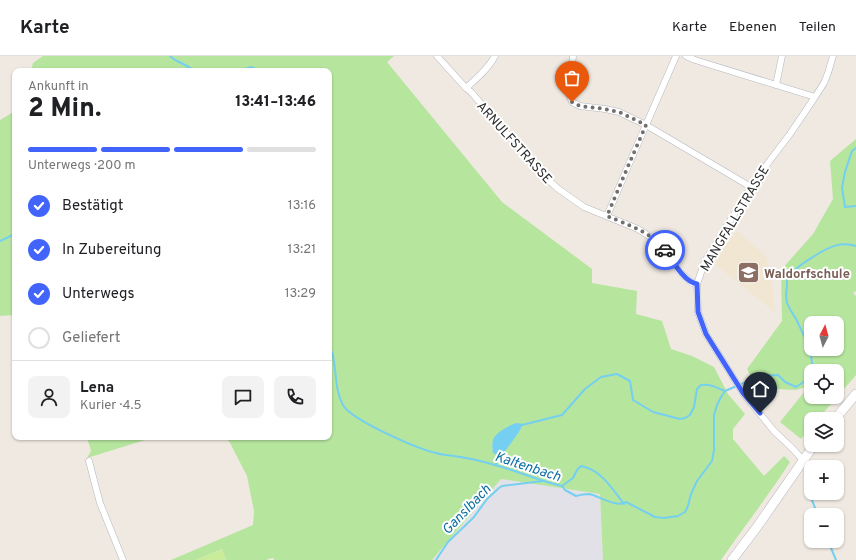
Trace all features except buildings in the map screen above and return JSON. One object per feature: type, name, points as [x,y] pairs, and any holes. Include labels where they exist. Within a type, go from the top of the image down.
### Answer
[{"type":"main road","points":[[841,412],[856,394]]},
{"type":"main road","points":[[732,560],[757,527],[809,452]]},
{"type":"street","name":"ARNULFSTRASSE","points":[[437,56],[556,188],[584,207],[638,229],[661,244],[679,271],[692,283],[697,284]]},
{"type":"street","points":[[466,88],[483,72],[495,56]]},
{"type":"street","points":[[573,56],[568,94],[572,102],[580,106],[619,112],[646,125],[751,187]]},
{"type":"street","points":[[607,216],[676,56]]},
{"type":"street","points":[[686,56],[816,97]]},
{"type":"street","points":[[776,85],[782,56]]},
{"type":"street","name":"MANGFALLSTRASSE","points":[[803,460],[774,431],[743,393],[706,334],[698,312],[697,284],[705,261],[751,187],[816,97],[824,83],[833,56]]},
{"type":"street","points":[[90,461],[100,503],[123,560]]},
{"type":"shaded area","name":"Waldorfschule","points":[[737,231],[766,256],[772,282],[775,312],[712,262]]},
{"type":"shaded area","points":[[501,479],[600,494],[603,560],[432,560]]},
{"type":"green space","points":[[43,56],[394,56],[387,62],[502,202],[592,269],[592,283],[637,291],[636,314],[662,321],[671,349],[692,356],[714,367],[728,394],[745,414],[733,429],[733,439],[764,476],[784,456],[790,462],[721,560],[603,560],[600,494],[501,479],[432,560],[274,560],[273,558],[267,560],[226,560],[222,549],[196,560],[171,560],[253,525],[254,511],[247,476],[228,440],[332,440],[332,68],[32,68],[33,63]],"holes":[[[522,424],[519,432],[500,455],[495,454],[492,449],[493,440]]]},
{"type":"green space","points":[[12,113],[12,315],[0,316],[0,120]]},
{"type":"green space","points":[[856,139],[856,291],[853,293],[856,296],[856,375],[844,389],[844,364],[804,364],[804,388],[796,390],[757,388],[747,369],[782,321],[781,270],[813,234],[833,199],[830,161]]},
{"type":"green space","points":[[804,392],[804,404],[831,404],[824,412],[804,412],[804,435],[801,439],[780,422]]},
{"type":"green space","points":[[88,440],[145,440],[87,458],[91,451]]},
{"type":"green space","points":[[222,549],[226,560],[196,560]]},
{"type":"water","points":[[517,423],[523,424],[503,454],[498,455],[493,453],[492,443],[494,437],[504,429]]},
{"type":"waterway","name":"Kaltenbach","points":[[170,56],[190,68]]},
{"type":"waterway","name":"Kaltenbach","points":[[246,68],[254,68]]},
{"type":"waterway","name":"Kaltenbach","points":[[856,148],[852,151],[845,172],[842,188],[845,207],[856,206]]},
{"type":"waterway","points":[[0,241],[12,235]]},
{"type":"waterway","name":"Kaltenbach","points":[[812,364],[807,344],[787,303],[787,279],[800,265],[826,250],[845,244],[856,246]]},
{"type":"waterway","name":"Kaltenbach","points":[[332,352],[338,392],[343,405],[358,418],[371,426],[427,450],[440,454],[485,462],[512,470],[562,486],[565,490],[576,496],[589,494],[613,503],[618,504],[626,502],[655,517],[664,518],[678,516],[685,512],[697,481],[712,461],[714,450],[714,415],[717,405],[725,391],[760,376],[778,375],[785,382],[796,387],[804,382]]},
{"type":"waterway","points":[[522,425],[562,415],[585,389],[601,377],[617,374],[630,381],[633,400],[653,412],[680,419],[690,415],[694,407],[697,389],[701,385],[712,386],[725,391]]},
{"type":"waterway","points":[[496,465],[499,452]]},
{"type":"waterway","points":[[562,486],[573,478],[581,466],[588,468],[601,476],[611,486],[624,504]]},
{"type":"waterway","name":"Ganslbach","points":[[436,560],[448,542],[474,517],[487,499],[499,488],[502,486],[543,481]]},
{"type":"waterway","points":[[812,500],[815,508]]},
{"type":"waterway","points":[[831,548],[836,560]]},
{"type":"way so far","points":[[572,102],[580,106],[619,112],[646,125],[607,216],[638,229],[661,244],[665,250]]},
{"type":"place","name":"Waldorfschule","points":[[748,273]]},
{"type":"route","points":[[665,250],[679,271],[692,283],[697,284],[698,312],[706,334],[743,393],[760,413]]}]
